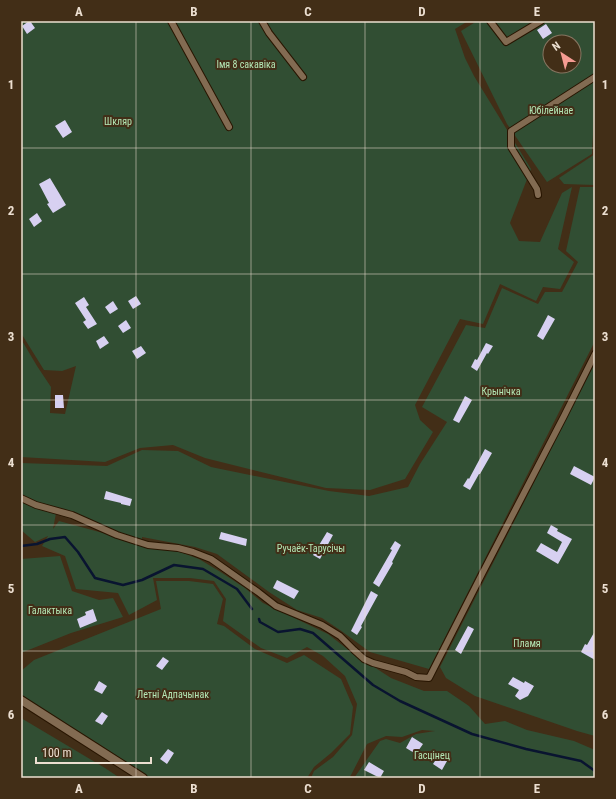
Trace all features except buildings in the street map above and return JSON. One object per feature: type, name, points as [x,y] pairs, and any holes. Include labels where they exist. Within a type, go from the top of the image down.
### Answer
[{"type":"street","points":[[171,21],[229,127]]},
{"type":"street","points":[[262,21],[269,34],[303,76]]},
{"type":"street","points":[[490,21],[506,42],[541,21]]},
{"type":"street","points":[[538,195],[537,189],[512,147],[511,131],[595,77]]},
{"type":"street","points":[[21,498],[72,515],[117,535],[148,545],[178,548],[211,559],[276,606],[322,625],[340,636],[364,659],[406,672],[416,677],[429,678],[595,354]]},
{"type":"street","points":[[21,700],[142,778]]},
{"type":"green space","points":[[21,21],[468,21],[455,29],[465,58],[474,76],[531,169],[510,223],[519,241],[540,242],[562,193],[572,187],[558,249],[574,262],[560,289],[543,287],[536,301],[500,284],[483,324],[460,319],[415,405],[420,420],[433,432],[405,479],[370,490],[326,488],[205,458],[173,445],[140,448],[105,462],[21,457],[21,339],[51,387],[50,413],[65,414],[76,366],[62,371],[44,370],[21,333]]},
{"type":"green space","name":"Юбілейнае","points":[[477,21],[595,21],[595,114],[592,154],[547,182],[507,124],[461,31]]},
{"type":"green space","points":[[595,154],[595,185],[564,184],[559,178]]},
{"type":"green space","points":[[580,187],[595,187],[595,341],[429,669],[370,652],[322,618],[297,610],[269,592],[217,554],[195,547],[142,537],[142,546],[180,552],[199,559],[245,588],[263,603],[328,634],[351,652],[391,678],[424,691],[447,691],[469,706],[485,724],[505,721],[527,730],[574,741],[595,750],[595,778],[354,778],[380,741],[386,739],[400,743],[416,734],[435,731],[422,730],[402,737],[386,736],[367,744],[349,778],[311,778],[314,771],[333,757],[352,735],[357,704],[345,676],[323,656],[307,647],[287,658],[261,648],[223,621],[226,599],[214,581],[190,578],[153,578],[157,600],[129,615],[118,593],[76,589],[65,556],[42,546],[48,536],[35,542],[21,530],[21,463],[107,466],[142,450],[178,451],[211,467],[329,491],[369,496],[408,487],[420,464],[447,422],[422,407],[466,325],[485,328],[502,288],[538,304],[545,292],[562,292],[578,262],[566,251]],"holes":[[[57,508],[112,529],[114,536],[59,521],[53,529]]]},
{"type":"green space","name":"Пламя","points":[[595,363],[595,736],[475,696],[446,678],[440,667]]},
{"type":"green space","name":"Галактыка","points":[[60,556],[72,591],[99,600],[113,598],[123,617],[71,633],[21,653],[21,559]]},
{"type":"green space","name":"Летні Адпачынак","points":[[156,581],[189,581],[213,584],[223,599],[217,624],[224,626],[255,649],[287,663],[304,655],[341,679],[353,707],[350,734],[314,767],[307,778],[150,778],[99,744],[21,696],[21,671],[34,660],[161,609]]},
{"type":"green space","points":[[21,718],[105,768],[120,778],[21,778]]},
{"type":"waterway","points":[[21,546],[37,544],[50,539],[65,537],[78,552],[95,578],[123,585],[142,580],[174,565],[203,569],[237,589],[252,609]]},
{"type":"waterway","points":[[259,619],[260,622],[278,632],[300,629],[313,633],[373,685],[400,701],[472,734],[526,749],[581,761],[595,771]]},
{"type":"park label","name":"Імя 8 сакавіка","points":[[246,64]]},
{"type":"park label","name":"Шкляр","points":[[118,121]]},
{"type":"park label","name":"Крынічка","points":[[501,391]]},
{"type":"park label","name":"Ручаёк-Тарусічы","points":[[311,548]]},
{"type":"park label","name":"Гасцінец","points":[[432,755]]}]
